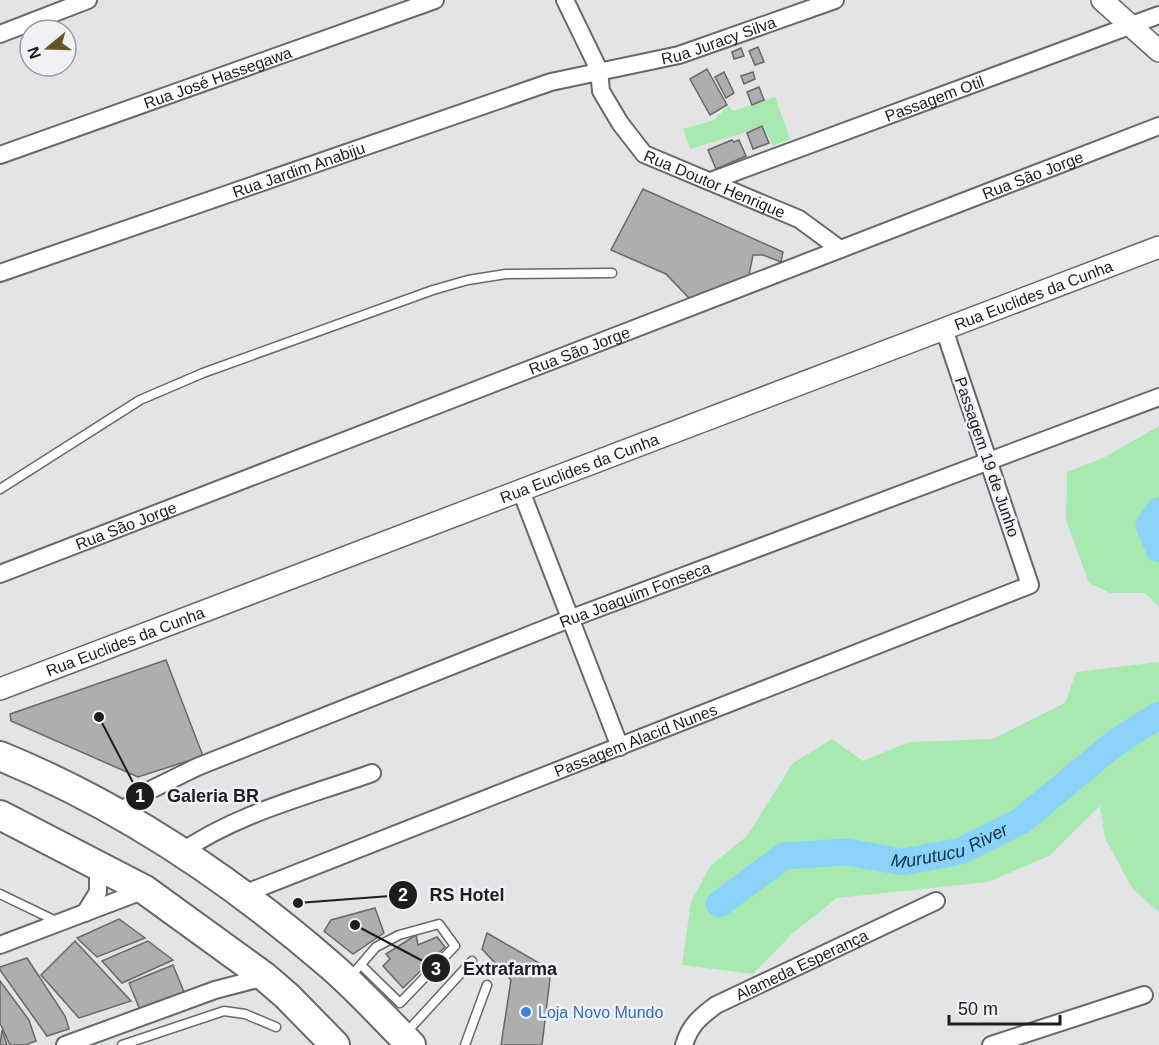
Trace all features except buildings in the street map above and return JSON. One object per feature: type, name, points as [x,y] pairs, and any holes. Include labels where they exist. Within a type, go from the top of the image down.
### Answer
[{"type":"highway","points":[[0,756],[41,773],[120,813],[354,973],[407,1041]]},
{"type":"highway","points":[[0,814],[145,890],[288,996],[335,1045]]},
{"type":"street","points":[[0,34],[88,0]]},
{"type":"street","name":"Rua José Hassegawa","points":[[0,155],[435,0]]},
{"type":"street","name":"Rua Doutor Henrique","points":[[566,0],[599,70],[602,91],[620,123],[644,154],[799,219],[840,249]]},
{"type":"street","name":"Rua Juracy Silva","points":[[599,70],[646,64],[679,55],[835,0]]},
{"type":"street","points":[[1102,0],[1159,51]]},
{"type":"street","name":"Passagem Otil","points":[[711,181],[1159,15]]},
{"type":"street","name":"Rua Jardim Anabiju","points":[[0,273],[551,82],[599,70]]},
{"type":"street","name":"Rua São Jorge","points":[[0,574],[1159,126]]},
{"type":"street","name":"Rua Euclides da Cunha","points":[[0,689],[1159,248]]},
{"type":"street","name":"Passagem 19 de Junho","points":[[944,329],[1030,585]]},
{"type":"street","name":"Rua Joaquim Fonseca","points":[[120,813],[142,794],[197,767],[572,618],[1159,396]]},
{"type":"street","points":[[521,491],[620,747]]},
{"type":"street","name":"Passagem Alacid Nunes","points":[[241,895],[1030,585]]},
{"type":"street","points":[[180,853],[205,836],[240,820],[372,773]]},
{"type":"street","points":[[85,913],[98,892],[98,866]]},
{"type":"street","points":[[0,945],[145,890]]},
{"type":"street","name":"Alameda Esperança","points":[[684,1045],[688,1030],[699,1017],[716,1005],[936,901]]},
{"type":"street","points":[[65,1045],[215,990],[265,978]]},
{"type":"street","points":[[991,1045],[1144,995]]},
{"type":"lane","points":[[0,489],[140,400],[202,373],[433,290],[468,280],[506,274],[612,273]]},
{"type":"lane","points":[[0,894],[59,922]]},
{"type":"lane","points":[[439,924],[455,946],[400,1003],[354,973],[376,947],[392,939],[439,924]]},
{"type":"lane","points":[[407,1041],[472,961]]},
{"type":"lane","points":[[465,1045],[487,985]]},
{"type":"lane","points":[[122,1045],[224,1011],[244,1014],[276,1027]]},
{"type":"green space","points":[[775,97],[790,139],[773,146],[763,125],[690,149],[683,129],[712,121],[729,106],[733,111]]},
{"type":"green space","points":[[1159,426],[1159,607],[1145,593],[1110,593],[1089,583],[1066,520],[1067,472],[1103,458]]},
{"type":"green space","points":[[1159,662],[1159,912],[1132,888],[1105,838],[1100,806],[1049,856],[988,882],[837,898],[793,933],[753,974],[682,965],[691,902],[710,866],[747,836],[793,763],[832,739],[863,761],[909,742],[993,739],[1065,703],[1076,672]]},
{"type":"waterway","name":"Murutucu River","points":[[1159,511],[1149,525],[1159,549]]},
{"type":"waterway","name":"Murutucu River","points":[[719,904],[784,856],[847,852],[903,862],[961,851],[1021,821],[1115,743],[1159,715]]},
{"type":"place","name":"Galeria BR","points":[[99,717]]},
{"type":"place","name":"RS Hotel","points":[[298,903]]},
{"type":"place","name":"Extrafarma","points":[[355,925]]},
{"type":"place","name":"Loja Novo Mundo","points":[[526,1012]]}]
